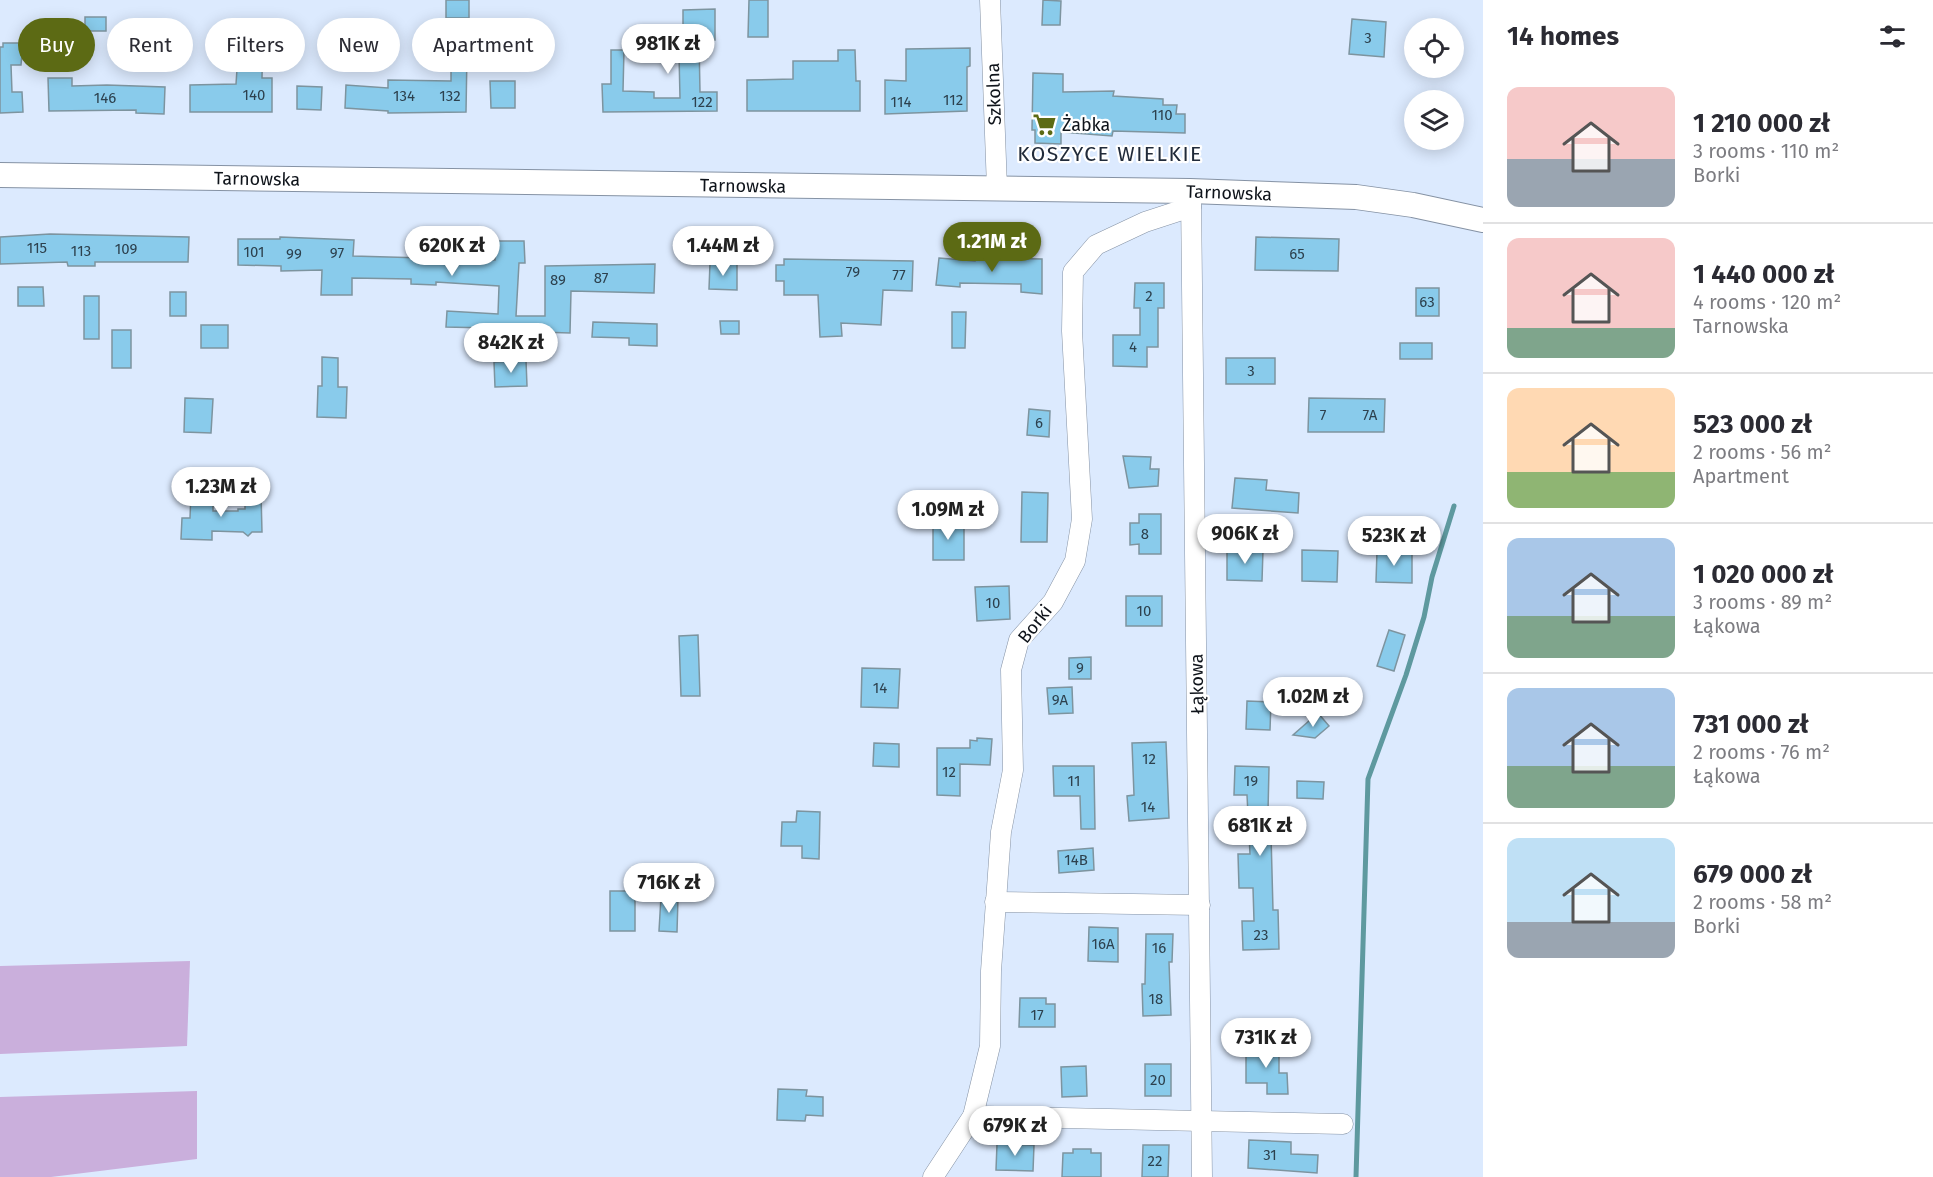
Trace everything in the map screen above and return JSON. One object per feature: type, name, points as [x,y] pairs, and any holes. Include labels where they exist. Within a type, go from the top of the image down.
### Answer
[{"type":"street","name":"Szkolna","points":[[990,0],[997,188]]},
{"type":"street","name":"Tarnowska","points":[[0,175],[997,188],[1191,199],[1356,197],[1413,205],[1483,220]]},
{"type":"street","name":"Borki","points":[[933,1177],[973,1116],[990,1046],[995,902],[1001,832],[1013,770],[1011,670],[1019,640],[1053,602],[1075,561],[1082,519],[1072,331],[1073,272],[1096,245],[1191,199]]},
{"type":"street","name":"Łąkowa","points":[[1191,199],[1202,1177]]},
{"type":"street","points":[[995,902],[1200,905]]},
{"type":"street","points":[[973,1116],[1343,1124]]},
{"type":"shaded area","points":[[190,961],[187,1046],[0,1054],[0,966]]},
{"type":"shaded area","points":[[197,1091],[197,1159],[51,1177],[0,1177],[0,1097]]},
{"type":"building","points":[[446,0],[469,0],[469,18],[446,18]]},
{"type":"building","points":[[749,0],[768,0],[768,37],[748,37]]},
{"type":"building","points":[[1043,0],[1061,1],[1060,25],[1042,25]]},
{"type":"building","points":[[715,9],[715,40],[699,41],[700,92],[717,92],[717,111],[603,112],[602,84],[611,84],[611,50],[624,50],[623,91],[654,92],[654,98],[680,98],[679,55],[683,55],[683,10]]},
{"type":"building","points":[[106,17],[106,31],[95,31],[95,18],[85,18]]},
{"type":"building","points":[[1352,19],[1386,22],[1384,57],[1349,54]]},
{"type":"building","points":[[3,43],[18,43],[18,65],[11,65],[12,92],[22,92],[23,112],[0,113],[0,47],[3,47]]},
{"type":"building","points":[[970,48],[970,66],[967,67],[967,111],[885,114],[885,80],[906,81],[906,49]]},
{"type":"building","points":[[838,50],[855,50],[856,81],[860,81],[860,111],[747,111],[747,80],[793,79],[793,61],[838,61]]},
{"type":"building","points":[[237,72],[262,72],[262,78],[272,78],[272,112],[190,112],[190,85],[236,84]]},
{"type":"building","points":[[451,72],[467,72],[466,112],[388,113],[388,111],[345,108],[346,85],[388,88],[388,80],[451,81]]},
{"type":"building","points":[[1033,73],[1063,74],[1063,92],[1114,91],[1113,96],[1163,99],[1163,105],[1177,105],[1176,114],[1185,114],[1185,133],[1113,131],[1112,136],[1061,132],[1061,144],[1035,143],[1035,130],[1032,130]]},
{"type":"building","points":[[48,78],[72,78],[72,86],[165,87],[164,114],[136,113],[136,110],[49,111]]},
{"type":"building","points":[[490,81],[515,81],[515,108],[491,108]]},
{"type":"building","points":[[297,86],[322,87],[321,110],[297,109]]},
{"type":"building","points":[[50,234],[189,237],[188,262],[95,262],[95,266],[68,266],[67,262],[0,264],[0,237]]},
{"type":"building","points":[[280,237],[354,240],[353,256],[495,260],[495,241],[524,241],[525,263],[519,263],[516,316],[545,316],[545,266],[655,264],[654,293],[571,291],[570,333],[539,332],[539,329],[446,327],[447,311],[498,314],[499,286],[436,282],[436,285],[411,284],[411,279],[352,278],[352,295],[321,295],[322,270],[281,271],[281,266],[238,265],[238,239],[280,239]]},
{"type":"building","points":[[1256,237],[1339,239],[1338,271],[1255,270]]},
{"type":"building","points":[[939,258],[975,261],[975,258],[1042,259],[1042,294],[1021,292],[1021,284],[960,283],[960,287],[936,285]]},
{"type":"building","points":[[784,259],[913,261],[912,291],[883,290],[881,325],[841,323],[842,336],[820,337],[818,295],[784,295],[784,281],[776,281],[776,265],[784,265]]},
{"type":"building","points":[[710,263],[737,264],[737,290],[709,289]]},
{"type":"building","points":[[1135,283],[1164,283],[1164,308],[1158,308],[1158,347],[1147,347],[1147,367],[1113,366],[1113,335],[1140,335],[1140,308],[1134,308]]},
{"type":"building","points":[[18,287],[43,287],[44,306],[18,306]]},
{"type":"building","points":[[1416,288],[1439,288],[1439,316],[1416,316]]},
{"type":"building","points":[[170,292],[186,292],[186,316],[170,316]]},
{"type":"building","points":[[84,296],[99,296],[99,339],[84,339]]},
{"type":"building","points":[[952,312],[966,312],[965,348],[952,348]]},
{"type":"building","points":[[720,321],[739,321],[739,334],[721,334]]},
{"type":"building","points":[[593,322],[657,324],[657,346],[629,345],[629,338],[592,337]]},
{"type":"building","points":[[201,325],[228,325],[228,348],[201,348]]},
{"type":"building","points":[[112,330],[131,330],[131,368],[112,368]]},
{"type":"building","points":[[1400,343],[1432,343],[1432,359],[1400,359]]},
{"type":"building","points":[[322,357],[338,358],[338,387],[347,387],[346,418],[317,417],[318,386],[322,386]]},
{"type":"building","points":[[1226,358],[1275,358],[1275,384],[1226,384]]},
{"type":"building","points":[[526,360],[527,386],[495,387],[494,362]]},
{"type":"building","points":[[185,398],[213,399],[211,433],[184,432]]},
{"type":"building","points":[[1309,398],[1385,399],[1384,432],[1308,432]]},
{"type":"building","points":[[1029,409],[1050,411],[1049,437],[1027,435]]},
{"type":"building","points":[[1123,456],[1151,457],[1150,469],[1159,469],[1158,486],[1129,488]]},
{"type":"building","points":[[1235,478],[1267,480],[1266,490],[1299,493],[1298,513],[1232,508]]},
{"type":"building","points":[[1022,492],[1048,493],[1047,542],[1021,542]]},
{"type":"building","points":[[191,493],[213,494],[213,511],[245,509],[245,494],[261,494],[262,532],[252,532],[248,536],[243,532],[212,531],[212,540],[181,539],[182,518],[190,518]]},
{"type":"building","points":[[1139,514],[1161,514],[1161,554],[1139,554],[1139,544],[1130,545],[1130,523],[1139,523]]},
{"type":"building","points":[[933,522],[964,523],[964,560],[933,560]]},
{"type":"building","points":[[1227,549],[1263,550],[1262,581],[1227,580]]},
{"type":"building","points":[[1302,550],[1338,551],[1337,582],[1302,581]]},
{"type":"building","points":[[1377,551],[1412,552],[1412,583],[1376,582]]},
{"type":"building","points":[[1009,586],[1010,619],[977,621],[975,587]]},
{"type":"building","points":[[1126,596],[1162,596],[1162,626],[1126,626]]},
{"type":"building","points":[[1389,630],[1405,635],[1394,671],[1377,666]]},
{"type":"building","points":[[698,635],[700,696],[681,696],[679,636]]},
{"type":"building","points":[[1091,657],[1091,679],[1069,679],[1069,658]]},
{"type":"building","points":[[862,668],[900,669],[898,708],[861,707]]},
{"type":"building","points":[[1072,687],[1073,713],[1049,714],[1047,688]]},
{"type":"building","points":[[1247,701],[1271,702],[1270,730],[1246,729]]},
{"type":"building","points":[[1318,713],[1329,726],[1315,738],[1293,735]]},
{"type":"building","points":[[977,738],[992,739],[990,765],[960,764],[960,796],[937,795],[937,748],[970,748],[970,740],[977,741]]},
{"type":"building","points":[[1166,742],[1169,818],[1129,821],[1127,796],[1134,795],[1132,743]]},
{"type":"building","points":[[874,743],[899,744],[899,767],[873,766]]},
{"type":"building","points":[[1053,766],[1094,766],[1095,829],[1081,829],[1080,796],[1054,796]]},
{"type":"building","points":[[1235,766],[1269,767],[1268,812],[1291,811],[1292,834],[1271,835],[1273,910],[1278,910],[1279,949],[1243,950],[1242,921],[1254,921],[1253,888],[1239,888],[1238,854],[1250,854],[1247,795],[1234,795]]},
{"type":"building","points":[[1297,781],[1324,782],[1323,799],[1297,798]]},
{"type":"building","points":[[797,811],[820,812],[819,859],[802,858],[802,846],[781,846],[782,822],[796,822]]},
{"type":"building","points":[[1093,848],[1094,870],[1059,873],[1058,851]]},
{"type":"building","points":[[610,891],[635,891],[635,931],[610,931]]},
{"type":"building","points":[[661,897],[678,897],[677,932],[659,931]]},
{"type":"building","points":[[1089,927],[1118,928],[1118,962],[1088,961]]},
{"type":"building","points":[[1146,934],[1173,934],[1172,962],[1169,962],[1171,1015],[1143,1016],[1142,984],[1145,984]]},
{"type":"building","points":[[1020,998],[1046,998],[1046,1004],[1055,1004],[1055,1027],[1019,1027]]},
{"type":"building","points":[[1279,1046],[1279,1073],[1287,1073],[1288,1094],[1267,1094],[1267,1083],[1246,1083],[1246,1047]]},
{"type":"building","points":[[1145,1064],[1171,1064],[1171,1096],[1145,1096]]},
{"type":"building","points":[[1086,1066],[1087,1096],[1062,1097],[1061,1067]]},
{"type":"building","points":[[778,1089],[807,1090],[806,1096],[823,1097],[823,1116],[806,1115],[805,1121],[777,1120]]},
{"type":"building","points":[[1249,1140],[1291,1142],[1291,1154],[1318,1155],[1317,1173],[1248,1168]]},
{"type":"building","points":[[997,1144],[1034,1145],[1033,1171],[996,1170]]},
{"type":"building","points":[[1143,1145],[1169,1145],[1168,1177],[1142,1177]]},
{"type":"building","points":[[1073,1149],[1091,1149],[1091,1153],[1101,1153],[1101,1177],[1062,1177],[1063,1153],[1073,1153]]},
{"type":"waterway","points":[[1356,1177],[1368,779],[1406,675],[1454,506]]},
{"type":"place","name":"Żabka","points":[[1044,125]]},
{"type":"district","name":"KOSZYCE WIELKIE","points":[[1110,154]]}]
